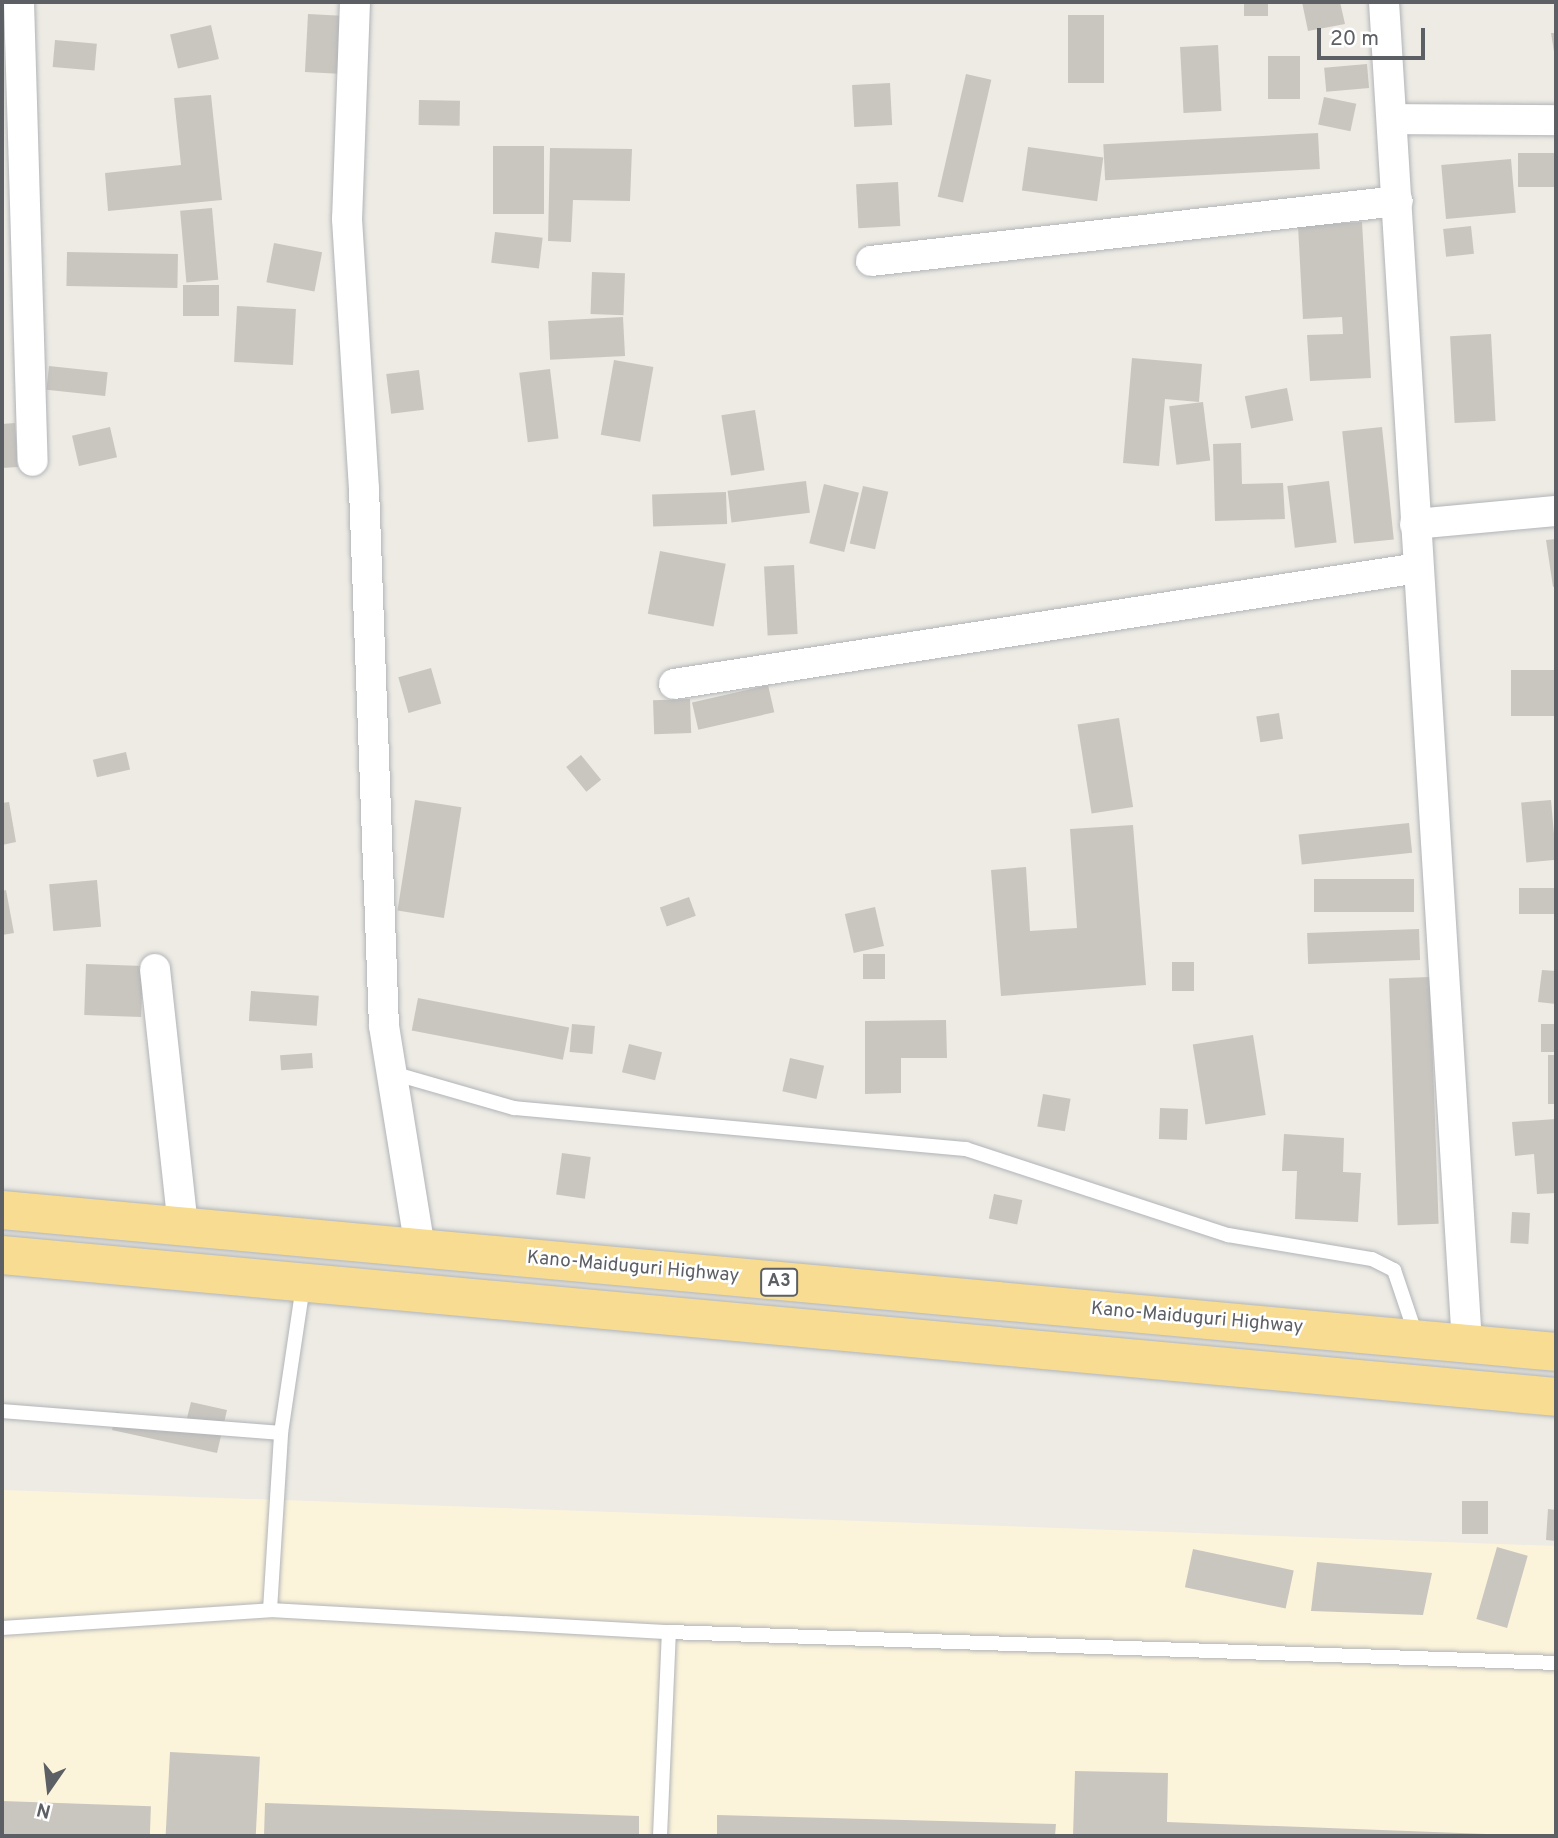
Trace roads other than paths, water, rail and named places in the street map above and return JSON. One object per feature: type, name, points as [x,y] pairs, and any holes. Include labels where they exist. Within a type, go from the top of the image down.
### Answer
[{"type":"highway","name":"Kano-Maiduguri Highway","points":[[2,1210],[1556,1352]]},
{"type":"highway","name":"A3","points":[[2,1255],[1556,1397]]},
{"type":"street","points":[[19,2],[33,461]]},
{"type":"street","points":[[355,2],[347,219],[363,489],[384,1026],[420,1249]]},
{"type":"street","points":[[1384,2],[1394,119],[1415,524],[1467,1344]]},
{"type":"street","points":[[1394,119],[1556,120]]},
{"type":"street","points":[[871,261],[1398,201]]},
{"type":"street","points":[[1415,524],[1556,511]]},
{"type":"street","points":[[674,684],[1419,568]]},
{"type":"street","points":[[155,969],[183,1227]]},
{"type":"lane","points":[[391,1073],[514,1108],[966,1149],[1228,1234],[1372,1259],[1394,1270],[1418,1339]]},
{"type":"lane","points":[[270,1610],[281,1433],[303,1283]]},
{"type":"lane","points":[[2,1411],[281,1433]]},
{"type":"lane","points":[[2,1628],[270,1610],[669,1632],[1556,1663]]},
{"type":"lane","points":[[660,1836],[669,1632]]}]
